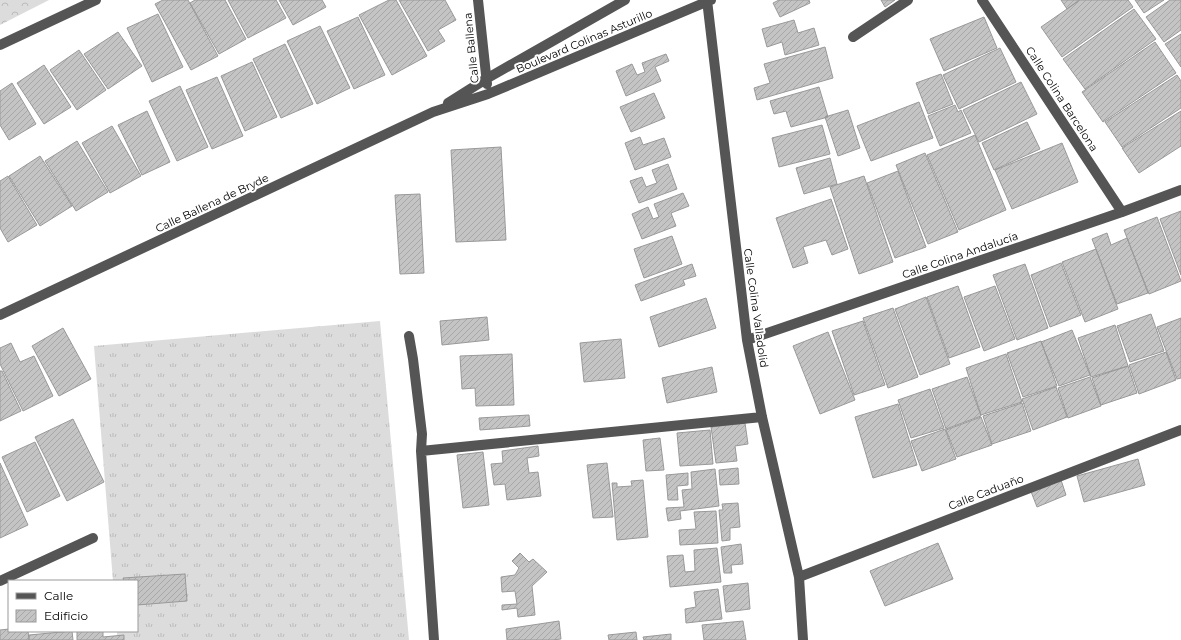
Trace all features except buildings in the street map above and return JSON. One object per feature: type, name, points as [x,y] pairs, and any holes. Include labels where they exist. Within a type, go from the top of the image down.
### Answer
[{"type":"street","points":[[0,45],[96,0]]},
{"type":"street","name":"Calle Ballena","points":[[478,0],[488,94]]},
{"type":"street","name":"Boulevard Colinas Asturillo","points":[[434,112],[486,79],[625,0]]},
{"type":"street","points":[[854,37],[908,0]]},
{"type":"street","name":"Calle Colina Barcelona","points":[[982,0],[1122,212]]},
{"type":"street","name":"Boulevard Colinas Asturillo","points":[[434,112],[488,94],[708,1]]},
{"type":"street","name":"Calle Colina Valladolid","points":[[708,1],[747,340],[762,417],[799,577],[802,640]]},
{"type":"street","name":"Calle Ballena de Bryde","points":[[0,315],[434,112]]},
{"type":"street","name":"Calle Colina Andalucía","points":[[747,340],[1122,212],[1181,190]]},
{"type":"street","points":[[409,336],[422,434],[421,451],[434,640]]},
{"type":"street","points":[[421,451],[762,417]]},
{"type":"street","name":"Calle Caduaño","points":[[799,577],[1181,430]]},
{"type":"street","points":[[0,581],[93,538]]},
{"type":"green space","points":[[0,0],[49,0],[0,25]]},
{"type":"green space","points":[[380,321],[409,640],[117,640],[117,632],[138,632],[138,580],[113,580],[94,346]]}]
